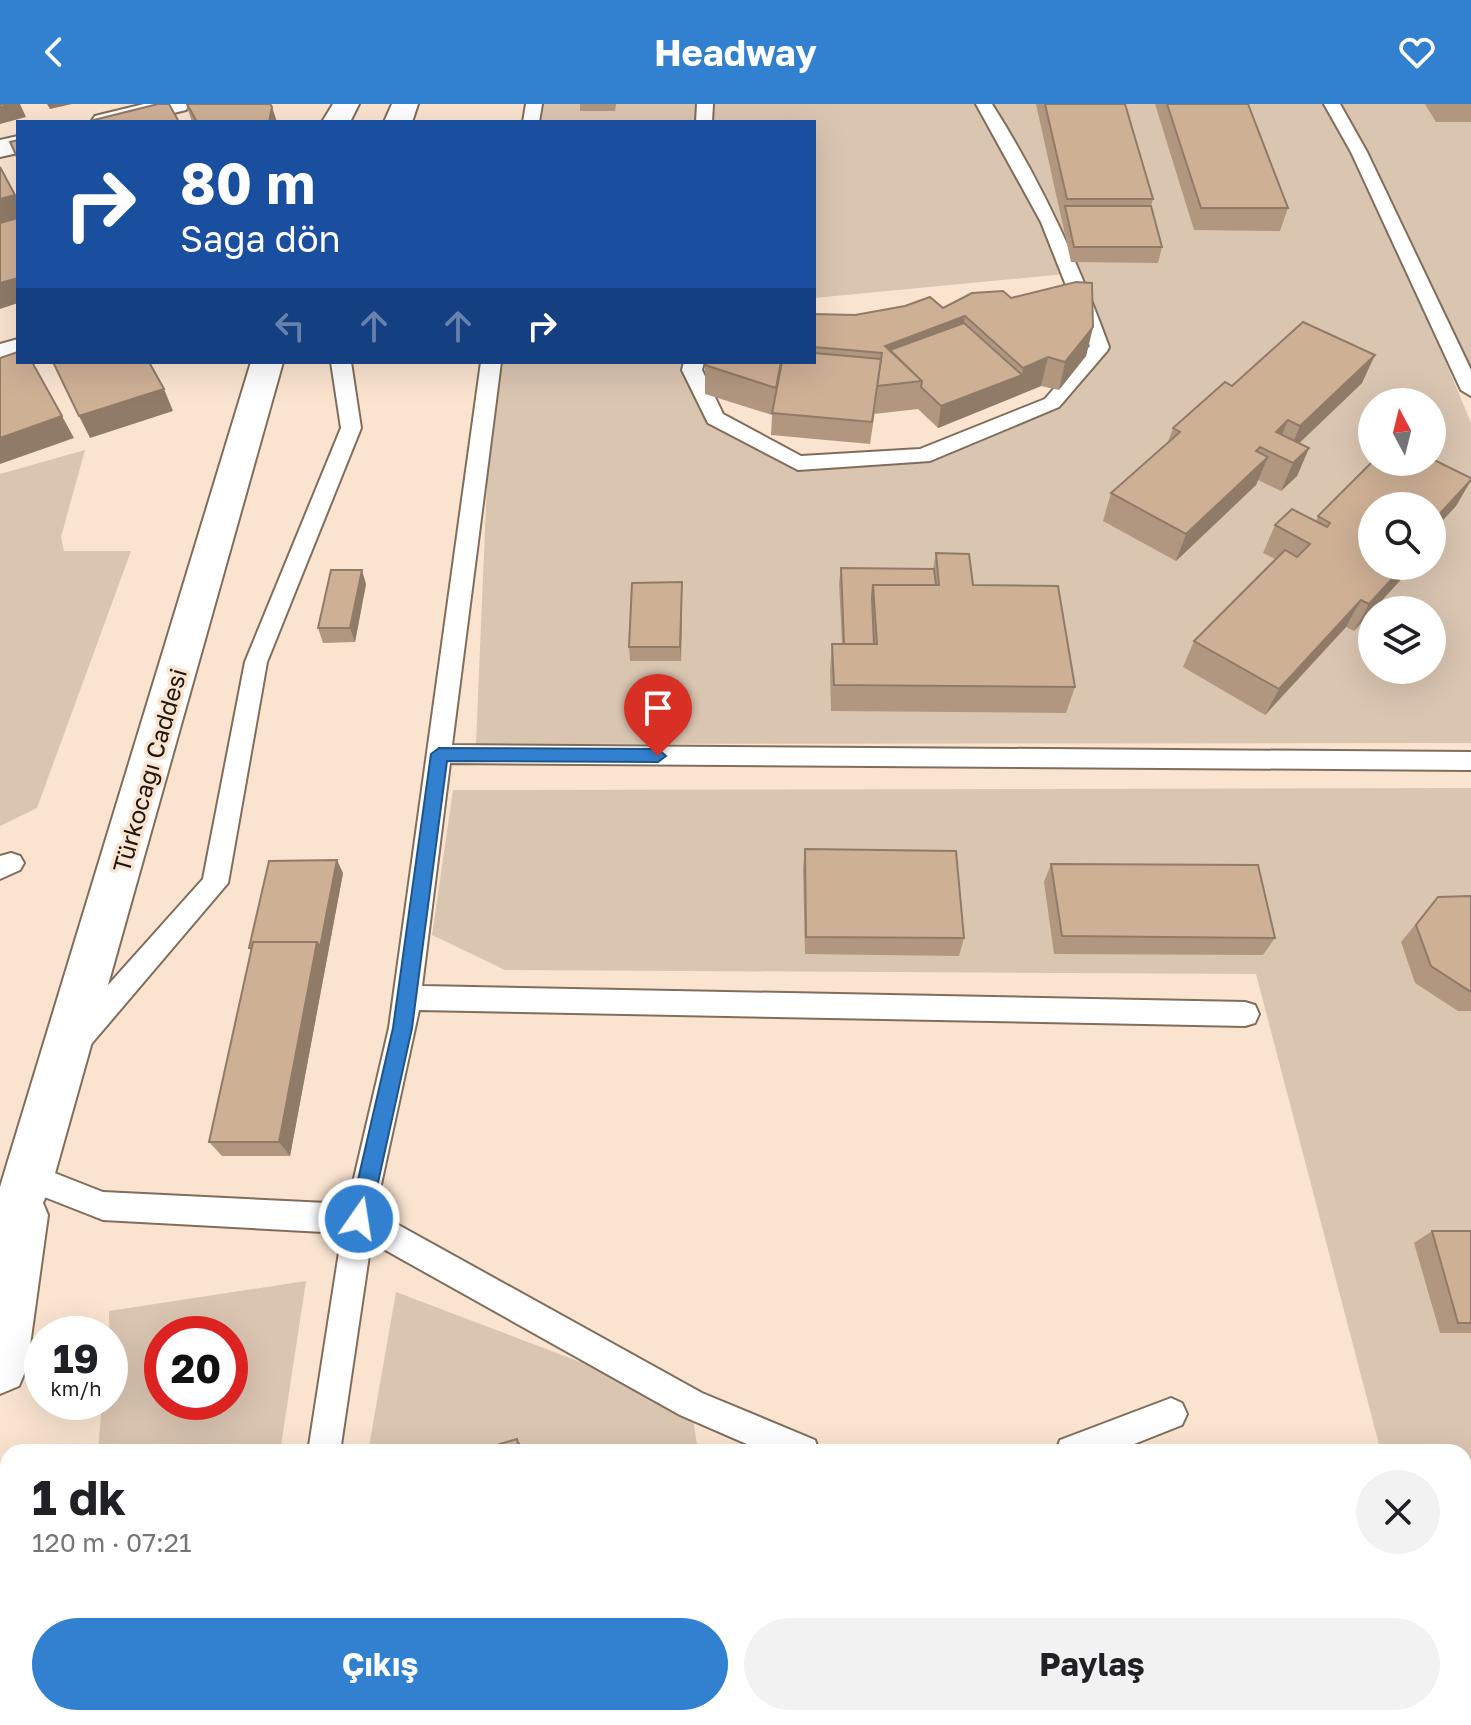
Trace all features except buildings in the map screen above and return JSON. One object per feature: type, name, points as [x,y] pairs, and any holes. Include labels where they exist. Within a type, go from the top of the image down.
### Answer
[{"type":"main road","points":[[113,120],[176,104]]},
{"type":"main road","name":"Türkocağı Caddesi","points":[[0,1248],[29,1177],[266,364]]},
{"type":"main road","name":"Türkocağı Caddesi","points":[[0,1367],[29,1177]]},
{"type":"lane","points":[[694,364],[692,370],[715,418],[798,463],[923,456],[1052,403],[1100,347],[1075,273],[1019,157],[984,104]]},
{"type":"lane","points":[[1332,104],[1359,152],[1471,390]]},
{"type":"lane","points":[[65,1054],[215,883],[256,662],[351,428],[341,364]]},
{"type":"lane","points":[[325,1444],[359,1219],[403,1028],[491,364]]},
{"type":"lane","points":[[439,754],[1471,761]]},
{"type":"lane","points":[[406,998],[1245,1014]]},
{"type":"lane","points":[[29,1177],[103,1206],[359,1219],[691,1404],[784,1444]]},
{"type":"lane","points":[[1093,1444],[1171,1414]]},
{"type":"shaded area","points":[[534,104],[1471,104],[1471,384],[1367,171],[1471,423],[1471,743],[476,744],[492,364],[695,364],[715,417],[798,463],[923,456],[1052,403],[1100,347],[1075,273],[816,298],[816,120],[531,120]]},
{"type":"shaded area","points":[[85,450],[61,537],[64,551],[131,551],[37,808],[0,826],[0,474]]},
{"type":"shaded area","points":[[1471,788],[1471,1444],[1379,1444],[1256,974],[505,970],[432,935],[453,790]]},
{"type":"shaded area","points":[[306,1281],[281,1444],[99,1444],[101,1420],[128,1420],[128,1316],[109,1316],[109,1311]]},
{"type":"shaded area","points":[[396,1292],[691,1404],[697,1444],[369,1444]]},
{"type":"route","points":[[359,1219],[403,1028],[439,754],[658,756]]}]
